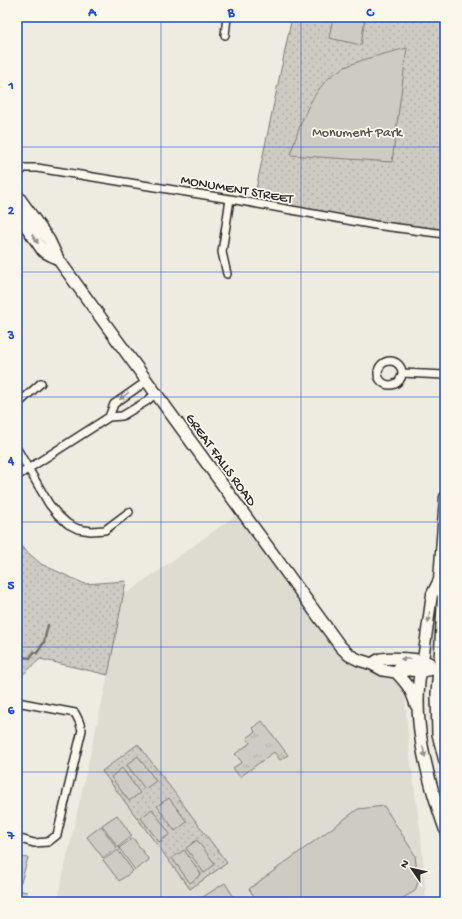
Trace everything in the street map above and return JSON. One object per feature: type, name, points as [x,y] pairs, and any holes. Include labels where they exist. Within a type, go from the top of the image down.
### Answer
[{"type":"main road","name":"GREAT FALLS ROAD","points":[[17,195],[49,240],[58,259],[340,646],[349,655],[383,670],[396,672],[398,669],[422,665],[442,668]]},
{"type":"main road","name":"GREAT FALLS ROAD","points":[[17,213],[43,251],[58,259]]},
{"type":"main road","points":[[445,497],[439,580],[443,597],[442,668],[437,694],[438,734],[445,761]]},
{"type":"main road","points":[[439,580],[432,594],[419,685],[419,714],[420,733],[435,800],[445,829]]},
{"type":"main road","name":"GREAT FALLS ROAD","points":[[372,664],[380,659],[412,659],[422,665]]},
{"type":"main road","points":[[396,672],[407,683],[414,696],[419,714]]},
{"type":"street","points":[[225,34],[227,17]]},
{"type":"street","points":[[17,176],[20,168]]},
{"type":"street","name":"MONUMENT STREET","points":[[20,168],[37,168],[230,199],[375,225],[445,234]]},
{"type":"street","points":[[226,274],[222,252],[230,199]]},
{"type":"street","points":[[402,373],[445,376]]},
{"type":"street","points":[[109,417],[114,404],[147,381]]},
{"type":"street","points":[[17,406],[41,383]]},
{"type":"street","points":[[17,476],[109,417],[122,416],[147,401],[156,393]]},
{"type":"street","points":[[17,449],[53,510],[68,524],[78,529],[91,531],[104,530],[129,512]]},
{"type":"street","points":[[17,702],[75,713],[82,730],[57,835],[48,842],[34,842],[17,838]]},
{"type":"shaded area","points":[[242,511],[340,646],[372,664],[404,666],[406,714],[421,836],[426,902],[57,902],[108,675],[123,596]]},
{"type":"green space","name":"Monument Park","points":[[292,17],[445,17],[445,234],[253,203]]},
{"type":"green space","points":[[333,17],[365,17],[361,45],[329,38]]},
{"type":"green space","points":[[407,48],[392,162],[290,155],[307,109],[320,88],[328,79],[338,71],[354,63]]},
{"type":"green space","points":[[17,543],[41,564],[85,584],[126,581],[108,675],[40,659],[17,680]]},
{"type":"green space","points":[[262,721],[288,755],[280,760],[274,752],[240,777],[233,768],[242,762],[235,754],[250,743],[247,738],[255,732],[253,728]]},
{"type":"green space","points":[[138,744],[227,863],[190,889],[102,771]]},
{"type":"green space","points":[[138,756],[156,781],[145,789],[127,765]]},
{"type":"green space","points":[[122,768],[140,793],[129,801],[111,777]]},
{"type":"green space","points":[[169,798],[187,822],[175,831],[157,806]]},
{"type":"green space","points":[[384,806],[415,855],[418,882],[415,891],[396,902],[258,902],[249,889],[358,809]]},
{"type":"green space","points":[[152,809],[170,834],[159,842],[141,818]]},
{"type":"green space","points":[[117,815],[132,836],[118,847],[102,825]]},
{"type":"green space","points":[[101,826],[117,848],[103,858],[87,837]]},
{"type":"green space","points":[[133,838],[149,860],[135,870],[119,848]]},
{"type":"green space","points":[[197,840],[215,864],[204,873],[186,848]]},
{"type":"green space","points":[[118,850],[133,871],[119,881],[103,860]]},
{"type":"green space","points":[[184,850],[201,874],[190,883],[172,858]]},
{"type":"green space","points":[[17,856],[28,858],[21,882],[17,881]]},
{"type":"green space","points":[[225,883],[237,902],[195,902]]},
{"type":"green space","points":[[17,890],[27,892],[25,902],[17,902]]},
{"type":"waterway","points":[[17,665],[23,657],[30,658],[34,652],[37,653],[44,642],[48,625]]}]
